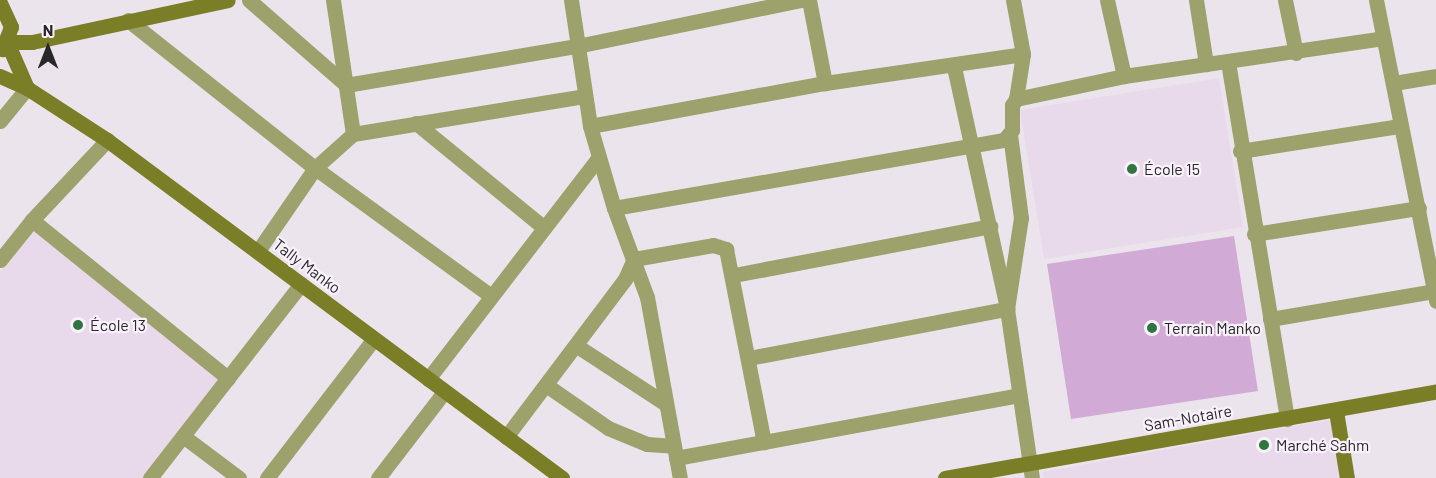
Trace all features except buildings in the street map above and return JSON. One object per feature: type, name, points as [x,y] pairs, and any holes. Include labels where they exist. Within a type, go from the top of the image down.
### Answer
[{"type":"street","points":[[3,47],[228,0]]},
{"type":"street","points":[[249,0],[346,85]]},
{"type":"street","points":[[333,0],[353,134]]},
{"type":"street","points":[[571,0],[590,126],[614,208],[648,297],[680,478]]},
{"type":"street","points":[[346,85],[577,46],[801,0]]},
{"type":"street","points":[[809,0],[825,83]]},
{"type":"street","points":[[1007,309],[1021,218],[1010,134],[1012,105],[1016,99],[1023,54],[1013,0]]},
{"type":"street","points":[[1107,0],[1124,76]]},
{"type":"street","points":[[1196,0],[1206,64]]},
{"type":"street","points":[[1286,0],[1296,53]]},
{"type":"street","points":[[1270,319],[1435,296],[1430,237],[1419,208],[1400,126],[1394,83],[1376,0]]},
{"type":"street","points":[[0,3],[7,11],[11,27],[3,47]]},
{"type":"street","points":[[128,20],[315,168],[490,296]]},
{"type":"street","points":[[1016,99],[1124,76],[1296,53],[1383,38]]},
{"type":"street","points":[[0,121],[27,88],[3,47]]},
{"type":"street","points":[[590,126],[825,83],[954,67],[1023,54]]},
{"type":"street","points":[[1228,62],[1240,151],[1287,419]]},
{"type":"street","points":[[954,67],[1007,309],[1031,471]]},
{"type":"street","name":"Tally Manko","points":[[0,76],[27,88],[107,140],[562,478]]},
{"type":"street","points":[[1394,83],[1436,76]]},
{"type":"street","points":[[258,251],[315,168],[353,134],[584,96]]},
{"type":"street","points":[[416,123],[543,227]]},
{"type":"street","points":[[1240,151],[1400,126]]},
{"type":"street","points":[[614,208],[1004,140],[1010,134]]},
{"type":"street","points":[[0,260],[32,220],[107,140]]},
{"type":"street","points":[[428,379],[598,158]]},
{"type":"street","points":[[1254,234],[1419,208]]},
{"type":"street","points":[[32,220],[228,378]]},
{"type":"street","points":[[734,275],[990,226]]},
{"type":"street","points":[[634,259],[722,245],[734,275],[764,442]]},
{"type":"street","points":[[506,437],[626,279],[634,259]]},
{"type":"street","points":[[150,478],[301,284]]},
{"type":"street","points":[[749,358],[1007,309]]},
{"type":"street","points":[[267,478],[374,340]]},
{"type":"street","points":[[577,346],[666,404]]},
{"type":"street","points":[[546,385],[608,428],[647,444],[675,452],[764,442],[1019,395]]},
{"type":"street","name":"Sam-Notaire","points":[[945,478],[1031,471],[1436,391]]},
{"type":"street","points":[[378,478],[444,392]]},
{"type":"street","points":[[1336,411],[1347,478]]},
{"type":"street","points":[[183,436],[239,478]]},
{"type":"shaded area","name":"École 15","points":[[1219,78],[1243,227],[1044,259],[1020,110]]},
{"type":"shaded area","name":"École 13","points":[[34,228],[223,379],[146,478],[0,478],[0,272]]},
{"type":"shaded area","name":"Terrain Manko","points":[[1234,236],[1258,391],[1071,419],[1047,264]]},
{"type":"shaded area","name":"Marché Sahm","points":[[1334,419],[1344,478],[1044,478],[1042,472]]},
{"type":"place","name":"École 15","points":[[1132,169]]},
{"type":"place","name":"École 13","points":[[78,325]]},
{"type":"place","name":"Terrain Manko","points":[[1152,328]]},
{"type":"place","name":"Marché Sahm","points":[[1264,445]]}]
